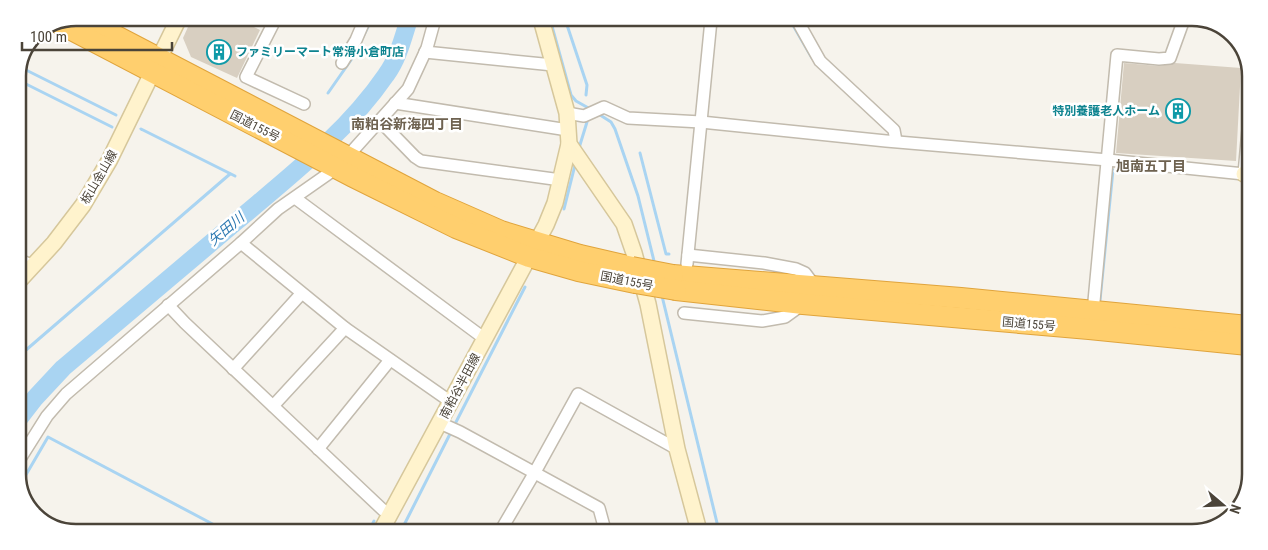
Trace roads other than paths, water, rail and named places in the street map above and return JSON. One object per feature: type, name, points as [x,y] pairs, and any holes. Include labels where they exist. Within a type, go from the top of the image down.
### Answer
[{"type":"highway","name":"国道155号","points":[[94,26],[156,66]]},
{"type":"highway","name":"国道155号","points":[[67,27],[156,66],[337,160],[501,231],[533,249],[580,255],[634,275],[681,271],[713,279],[814,285],[1242,325]]},
{"type":"highway","name":"国道155号","points":[[681,271],[803,304],[1242,344]]},
{"type":"street","name":"板山金山線","points":[[26,273],[54,243],[83,205],[109,161],[174,26]]},
{"type":"street","points":[[272,26],[246,77],[304,104]]},
{"type":"street","points":[[342,62],[356,40],[362,26]]},
{"type":"street","points":[[26,449],[47,416],[66,394],[278,209],[295,198],[380,121],[408,89],[414,79],[426,52],[433,26]]},
{"type":"street","name":"南粕谷半田線","points":[[385,524],[533,249],[549,217],[561,180],[569,137],[567,113],[543,26]]},
{"type":"street","points":[[681,271],[701,122],[710,26]]},
{"type":"street","points":[[800,26],[820,61],[894,130],[896,142]]},
{"type":"street","points":[[1093,312],[1117,55],[1159,59],[1170,58],[1182,26]]},
{"type":"street","points":[[426,52],[553,65]]},
{"type":"street","points":[[395,103],[569,137],[624,224],[648,304],[677,449],[697,524]]},
{"type":"street","points":[[567,113],[584,116],[604,107],[628,118],[701,122],[1242,173]]},
{"type":"street","points":[[380,121],[421,161],[561,180]]},
{"type":"street","points":[[295,198],[485,338]]},
{"type":"street","points":[[241,243],[301,294],[345,328],[451,402]]},
{"type":"street","points":[[26,263],[33,266]]},
{"type":"street","points":[[234,368],[301,294]]},
{"type":"street","points":[[684,313],[762,321],[785,317],[803,304]]},
{"type":"street","points":[[168,305],[318,449],[383,510],[390,514]]},
{"type":"street","points":[[273,406],[345,328]]},
{"type":"street","points":[[318,449],[390,360]]},
{"type":"street","points":[[505,524],[578,394],[677,449]]},
{"type":"street","points":[[440,423],[535,472],[599,508],[603,524]]},
{"type":"waterway","points":[[328,93],[351,60],[368,26]]},
{"type":"waterway","name":"矢田川","points":[[26,410],[63,368],[277,187],[354,116],[390,69],[400,48],[407,26]]},
{"type":"waterway","points":[[552,26],[571,95],[576,101],[592,110]]},
{"type":"waterway","points":[[567,26],[587,85],[586,95]]},
{"type":"waterway","points":[[793,26],[812,58]]},
{"type":"waterway","points":[[27,70],[116,115]]},
{"type":"waterway","points":[[26,84],[112,127]]},
{"type":"waterway","points":[[597,113],[611,122],[615,129],[638,196],[655,265]]},
{"type":"waterway","points":[[579,148],[587,122]]},
{"type":"waterway","points":[[141,129],[235,176]]},
{"type":"waterway","points":[[640,153],[666,254],[669,254]]},
{"type":"waterway","points":[[564,209],[576,161]]},
{"type":"waterway","points":[[1100,300],[1113,170]]},
{"type":"waterway","points":[[26,350],[230,174]]},
{"type":"waterway","points":[[454,426],[525,287]]},
{"type":"waterway","points":[[662,296],[717,524]]},
{"type":"waterway","points":[[405,524],[451,432]]},
{"type":"waterway","points":[[26,475],[48,437],[213,524]]},
{"type":"place","name":"ファミリーマート常滑小倉町店","points":[[219,52]]},
{"type":"place","name":"特別養護老人ホーム","points":[[1178,111]]},
{"type":"district","name":"南粕谷新海四丁目","points":[[407,124]]},
{"type":"district","name":"旭南五丁目","points":[[1151,166]]}]
